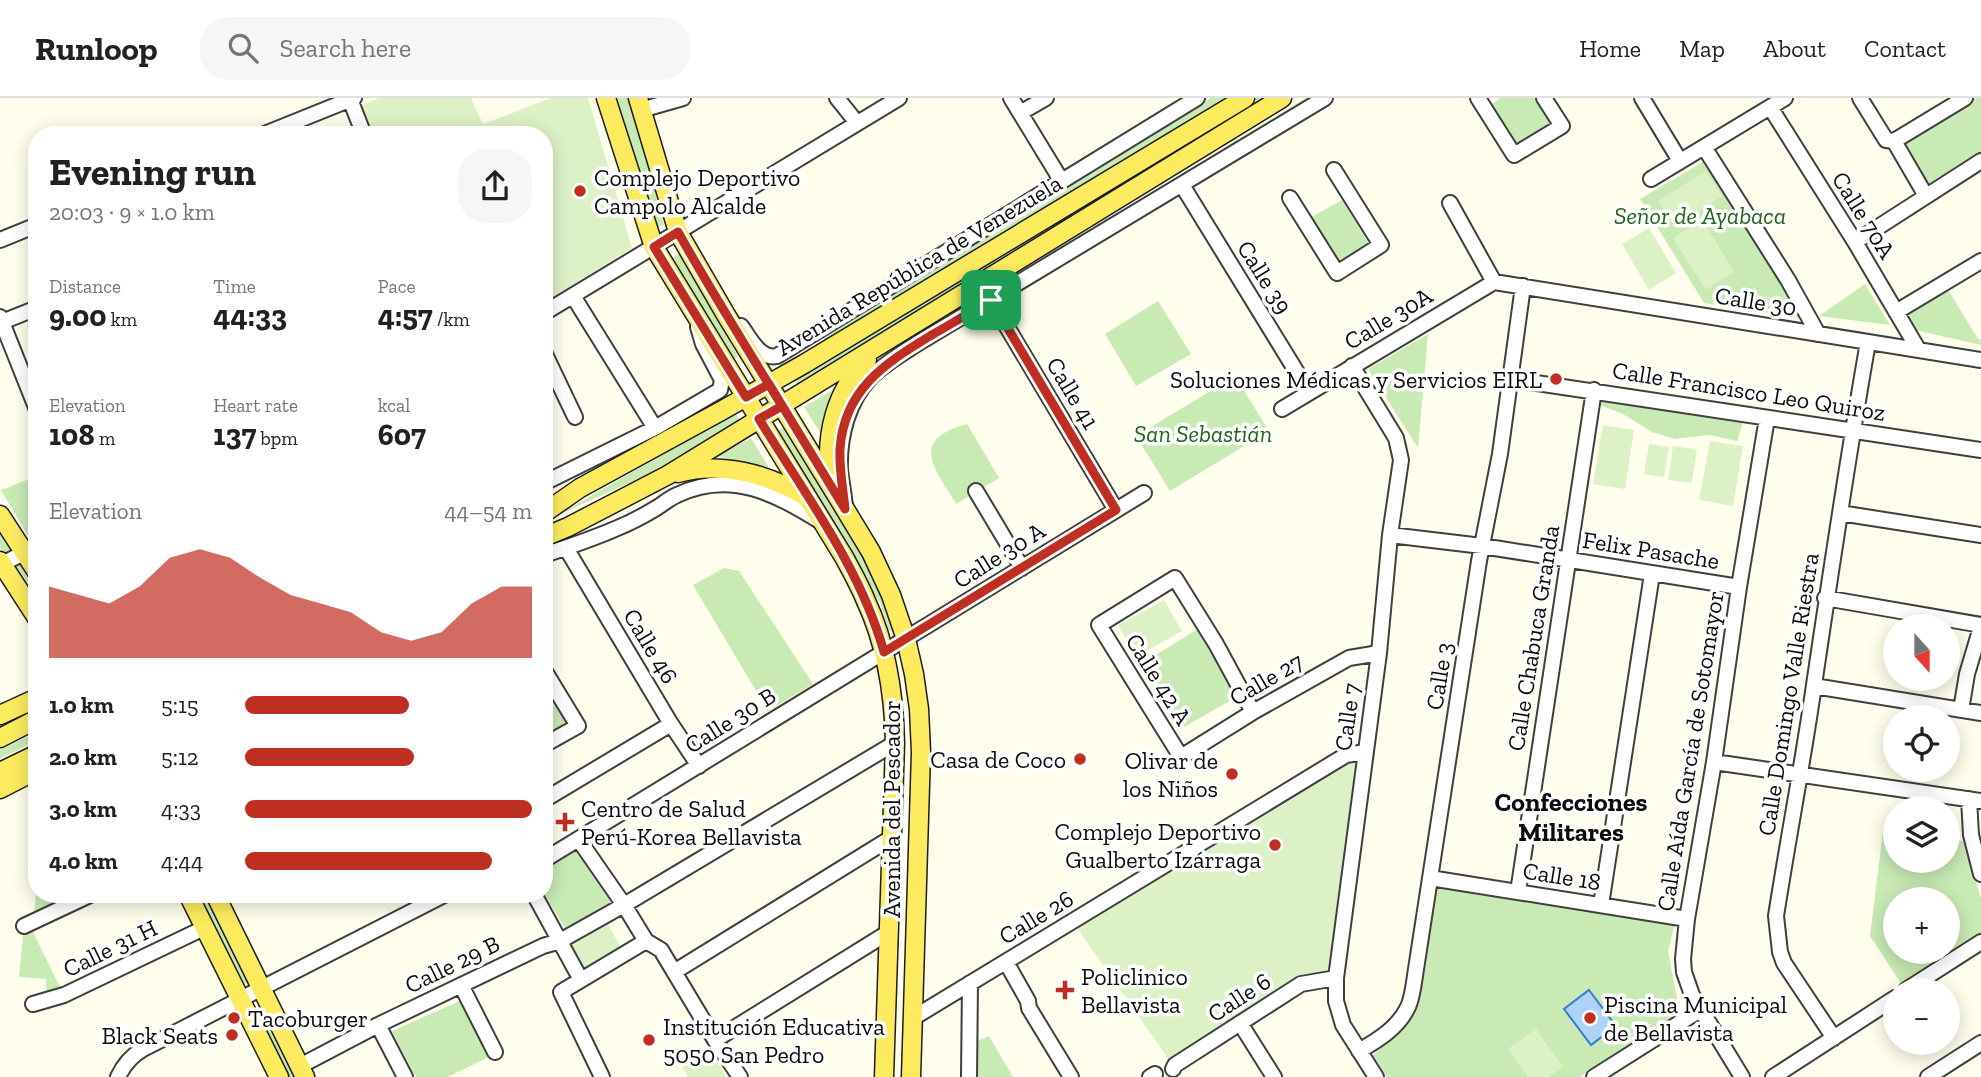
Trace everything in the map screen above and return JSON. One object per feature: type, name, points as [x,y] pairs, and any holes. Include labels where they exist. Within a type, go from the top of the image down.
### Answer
[{"type":"main road","name":"Avenida del Pescador","points":[[606,98],[654,247],[844,557],[867,602],[884,652],[892,693],[895,743],[884,1077]]},
{"type":"main road","name":"Avenida República de Venezuela","points":[[553,507],[580,488],[769,384],[1245,98]]},
{"type":"main road","name":"Avenida República de Venezuela","points":[[553,533],[668,475],[1282,98]]},
{"type":"main road","name":"Avenida del Pescador","points":[[640,104],[678,232],[832,486],[879,569],[899,615],[906,639],[914,674],[920,733],[911,1077]]},
{"type":"main road","points":[[832,486],[829,448],[835,412],[863,364],[890,340]]},
{"type":"main road","points":[[668,475],[706,468],[747,472],[789,486],[807,497]]},
{"type":"main road","points":[[0,515],[28,546]]},
{"type":"main road","points":[[1,562],[28,604]]},
{"type":"main road","points":[[0,715],[28,702]]},
{"type":"main road","points":[[0,738],[28,724]]},
{"type":"main road","points":[[0,772],[28,758]]},
{"type":"main road","points":[[0,789],[28,775]]},
{"type":"main road","points":[[192,903],[279,1077]]},
{"type":"main road","points":[[219,903],[302,1072]]},
{"type":"street","points":[[640,104],[683,98]]},
{"type":"street","points":[[837,98],[857,123]]},
{"type":"street","points":[[553,308],[899,98]]},
{"type":"street","points":[[1011,98],[1061,180]]},
{"type":"street","points":[[1020,113],[1046,98]]},
{"type":"street","points":[[726,315],[741,327],[763,355],[777,356],[1196,98]]},
{"type":"street","points":[[845,509],[840,471],[843,429],[849,412],[870,378],[892,359],[1325,98]]},
{"type":"street","points":[[1478,98],[1514,155],[1562,126],[1544,98]]},
{"type":"street","points":[[1642,98],[1680,162]]},
{"type":"street","points":[[1651,179],[1785,98]]},
{"type":"street","points":[[1860,98],[1886,140],[1895,141],[1965,98]]},
{"type":"street","points":[[279,126],[322,104],[352,99],[361,126]]},
{"type":"street","name":"Calle 70A","points":[[1770,107],[1918,349]]},
{"type":"street","points":[[1895,141],[1926,196]]},
{"type":"street","points":[[1704,147],[1788,280],[1818,334]]},
{"type":"street","points":[[1855,242],[1981,161]]},
{"type":"street","points":[[1290,198],[1337,273],[1381,245],[1334,170]]},
{"type":"street","name":"Calle 39","points":[[1182,185],[1310,392]]},
{"type":"street","points":[[1450,203],[1494,282],[1523,286]]},
{"type":"street","points":[[0,240],[28,229]]},
{"type":"street","points":[[1896,312],[1981,261]]},
{"type":"street","name":"Calle 30A","points":[[1282,410],[1494,282]]},
{"type":"street","name":"Calle 30","points":[[1523,286],[1981,360]]},
{"type":"street","name":"Calle 3","points":[[1359,1051],[1383,1037],[1399,1021],[1409,1005],[1482,546],[1500,454],[1523,286]]},
{"type":"street","points":[[573,296],[655,428]]},
{"type":"street","name":"Calle 41","points":[[991,300],[1116,510]]},
{"type":"street","points":[[28,311],[1,319],[28,387]]},
{"type":"street","points":[[553,479],[655,428],[720,390],[720,375],[703,344],[695,315]]},
{"type":"street","name":"Calle Domingo Valle Riestra","points":[[1834,1038],[1784,963],[1776,916],[1868,342]]},
{"type":"street","points":[[1966,358],[1981,349]]},
{"type":"street","name":"Calle 7","points":[[1352,366],[1396,438],[1401,460],[1390,534],[1379,653],[1336,978],[1338,1014],[1376,1077]]},
{"type":"street","points":[[553,371],[575,417]]},
{"type":"street","name":"Calle Francisco Leo Quiroz","points":[[1510,379],[1981,450]]},
{"type":"street","name":"Calle Chabuca Granda","points":[[1518,892],[1594,390]]},
{"type":"street","name":"Calle Aída García de Sotomayor","points":[[1742,1077],[1692,996],[1684,972],[1683,959],[1687,919],[1767,418]]},
{"type":"street","points":[[553,552],[616,529],[676,495],[701,487],[727,484],[746,486],[791,503],[824,524]]},
{"type":"street","points":[[976,491],[1022,568]]},
{"type":"street","points":[[1116,510],[1144,493]]},
{"type":"street","name":"Calle 30 A","points":[[906,639],[1116,510]]},
{"type":"street","points":[[1840,513],[1981,535]]},
{"type":"street","name":"Felix Pasache","points":[[1390,534],[1739,587]]},
{"type":"street","name":"Calle 46","points":[[566,548],[699,766]]},
{"type":"street","points":[[1,562],[28,550]]},
{"type":"street","points":[[1601,905],[1652,573]]},
{"type":"street","name":"Calle 42 A","points":[[1181,757],[1099,625],[1175,578],[1216,644],[1253,712]]},
{"type":"street","points":[[1825,598],[1981,626],[1967,674],[1961,710]]},
{"type":"street","name":"Calle 30 B","points":[[553,855],[906,639]]},
{"type":"street","name":"Calle 27","points":[[1181,757],[1253,712],[1349,658],[1379,653]]},
{"type":"street","points":[[553,685],[578,726],[553,740]]},
{"type":"street","points":[[1814,686],[1981,713]]},
{"type":"street","points":[[553,795],[671,724]]},
{"type":"street","name":"Calle 29 B","points":[[302,1072],[379,1025],[542,946],[560,941],[895,743]]},
{"type":"street","name":"Calle 26","points":[[913,1018],[1346,755],[1365,752]]},
{"type":"street","points":[[1714,762],[1975,800],[1971,835],[1981,874]]},
{"type":"street","points":[[674,972],[891,838]]},
{"type":"street","points":[[579,840],[646,942],[661,950],[740,1077]]},
{"type":"street","name":"Calle 18","points":[[1430,878],[1687,919]]},
{"type":"street","points":[[24,926],[73,903]]},
{"type":"street","points":[[118,1077],[132,1055],[428,903]]},
{"type":"street","points":[[539,903],[581,980]]},
{"type":"street","name":"Calle 31 H","points":[[33,1004],[64,995],[204,928]]},
{"type":"street","points":[[715,1040],[889,932]]},
{"type":"street","points":[[602,1077],[561,992],[646,942]]},
{"type":"street","points":[[1925,978],[1981,942]]},
{"type":"street","points":[[1006,962],[1029,1007],[1071,1077]]},
{"type":"street","name":"Calle 6","points":[[1173,1069],[1175,1065],[1301,984],[1336,978]]},
{"type":"street","points":[[970,983],[970,1077]]},
{"type":"street","points":[[461,985],[495,1052]]},
{"type":"street","points":[[1773,1077],[1883,1006]]},
{"type":"street","points":[[1594,1077],[1618,1070],[1700,1010]]},
{"type":"street","points":[[1240,1023],[1274,1077]]},
{"type":"street","points":[[379,1025],[405,1077]]},
{"type":"street","points":[[1928,1077],[1981,1043]]},
{"type":"green space","name":"Complejo Deportivo Campolo Alcalde","points":[[379,98],[471,98],[483,124],[551,98],[588,98],[632,248],[553,296],[553,126],[366,126],[360,110],[361,105]]},
{"type":"green space","points":[[615,98],[630,98],[664,225],[655,228]]},
{"type":"green space","points":[[1211,98],[1225,98],[825,340],[822,337]]},
{"type":"green space","points":[[1253,98],[1269,98],[797,384],[795,378]]},
{"type":"green space","points":[[1306,98],[1315,98],[891,356],[888,353]]},
{"type":"green space","points":[[1501,98],[1543,98],[1559,124],[1512,154],[1483,109]]},
{"type":"green space","points":[[1965,98],[1981,98],[1981,161],[1926,196],[1894,141]]},
{"type":"green space","name":"Señor de Ayabaca","points":[[1715,155],[1811,320],[1704,303],[1640,199]]},
{"type":"green space","points":[[1706,171],[1722,196],[1674,226],[1658,201]]},
{"type":"green space","points":[[1342,200],[1370,246],[1337,266],[1308,219]]},
{"type":"green space","points":[[1702,219],[1734,272],[1706,290],[1673,238]]},
{"type":"green space","points":[[1649,228],[1676,273],[1649,290],[1622,244]]},
{"type":"green space","points":[[680,253],[738,356],[735,359],[671,259]]},
{"type":"green space","points":[[1944,283],[1981,340],[1981,345],[1906,328],[1901,308]]},
{"type":"green space","points":[[1865,284],[1890,325],[1819,316]]},
{"type":"green space","points":[[1158,301],[1191,354],[1136,386],[1105,334]]},
{"type":"green space","points":[[1428,334],[1418,448],[1368,369]]},
{"type":"green space","name":"San Sebastián","points":[[1235,376],[1269,431],[1170,491],[1136,436]]},
{"type":"green space","points":[[834,389],[823,437],[804,407]]},
{"type":"green space","points":[[1601,397],[1743,422],[1737,441],[1709,435],[1675,439],[1652,432],[1623,414],[1600,405]]},
{"type":"green space","points":[[735,413],[741,422],[655,471],[554,517]]},
{"type":"green space","points":[[967,424],[999,478],[956,504],[935,467],[932,447],[937,438]]},
{"type":"green space","points":[[1603,425],[1634,430],[1625,489],[1593,484]]},
{"type":"green space","points":[[786,426],[870,565],[896,630],[894,632],[889,631],[880,602],[872,593],[779,435],[779,430]]},
{"type":"green space","points":[[751,438],[770,469],[717,456]]},
{"type":"green space","points":[[1710,441],[1743,446],[1733,506],[1699,500]]},
{"type":"green space","points":[[1649,444],[1669,447],[1664,477],[1644,474]]},
{"type":"green space","points":[[1673,446],[1697,449],[1692,483],[1668,480]]},
{"type":"green space","points":[[28,480],[28,536],[1,490]]},
{"type":"green space","points":[[0,525],[28,568],[28,593],[0,548]]},
{"type":"green space","points":[[724,568],[739,571],[813,684],[768,711],[693,585]]},
{"type":"green space","points":[[1164,600],[1182,631],[1136,657],[1118,625]]},
{"type":"green space","points":[[1198,629],[1237,697],[1177,731],[1141,664]]},
{"type":"green space","points":[[553,690],[573,724],[553,735]]},
{"type":"green space","points":[[28,736],[28,745],[0,759],[0,750]]},
{"type":"green space","name":"Complejo Deportivo Gualberto Izárraga","points":[[1357,759],[1328,972],[1299,975],[1171,1063],[1075,925],[1333,764]]},
{"type":"green space","points":[[1883,831],[1883,873],[1960,873],[1960,841],[1963,841],[1981,898],[1981,933],[1960,947],[1960,887],[1883,887],[1883,956],[1870,936]]},
{"type":"green space","points":[[577,849],[615,904],[566,930],[550,903],[553,903],[553,864]]},
{"type":"green space","points":[[1434,884],[1675,924],[1668,951],[1680,1015],[1655,1027],[1580,1077],[1387,1077],[1373,1055],[1400,1031],[1413,1015]]},
{"type":"green space","points":[[35,903],[56,903],[34,913]]},
{"type":"green space","points":[[200,903],[214,903],[253,982],[244,984]]},
{"type":"green space","points":[[607,922],[622,950],[582,971],[567,943]]},
{"type":"green space","points":[[29,924],[64,995],[47,999],[46,979],[19,977],[24,926]]},
{"type":"green space","points":[[1888,964],[1934,964],[1913,978],[1897,978]]},
{"type":"green space","points":[[462,1000],[489,1057],[448,1077],[416,1077],[392,1031]]},
{"type":"green space","points":[[258,1011],[274,1037],[284,1044],[300,1077],[286,1077],[253,1013]]},
{"type":"green space","points":[[1536,1029],[1563,1067],[1548,1077],[1528,1077],[1508,1049]]},
{"type":"green space","points":[[989,1036],[1013,1077],[976,1077],[977,1041]]},
{"type":"green space","points":[[711,1051],[726,1077],[688,1077],[682,1067]]},
{"type":"water","name":"Piscina Municipal de Bellavista","points":[[1589,990],[1616,1026],[1591,1045],[1564,1009]]},
{"type":"place","name":"Complejo Deportivo Campolo Alcalde","points":[[580,191]]},
{"type":"place","name":"Soluciones Médicas y Servicios EIRL","points":[[1556,379]]},
{"type":"place","name":"Casa de Coco","points":[[1080,759]]},
{"type":"place","name":"Olivar de los Niños","points":[[1232,774]]},
{"type":"place","name":"Centro de Salud Perú-Korea Bellavista","points":[[565,822]]},
{"type":"place","name":"Complejo Deportivo Gualberto Izárraga","points":[[1275,845]]},
{"type":"place","name":"Policlinico Bellavista","points":[[1065,990]]},
{"type":"place","name":"Tacoburger","points":[[234,1018]]},
{"type":"place","name":"Piscina Municipal de Bellavista","points":[[1590,1018]]},
{"type":"place","name":"Black Seats","points":[[232,1035]]},
{"type":"place","name":"Institución Educativa 5050 San Pedro","points":[[649,1040]]},
{"type":"district","name":"Confecciones Militares","points":[[1571,817]]},
{"type":"route","points":[[991,300],[892,359],[870,378],[849,412],[843,429],[840,471],[845,509],[769,384],[746,397],[654,247],[678,232],[726,315],[769,384],[782,406],[759,419],[844,557],[867,602],[884,652],[1116,510],[991,300]]}]
